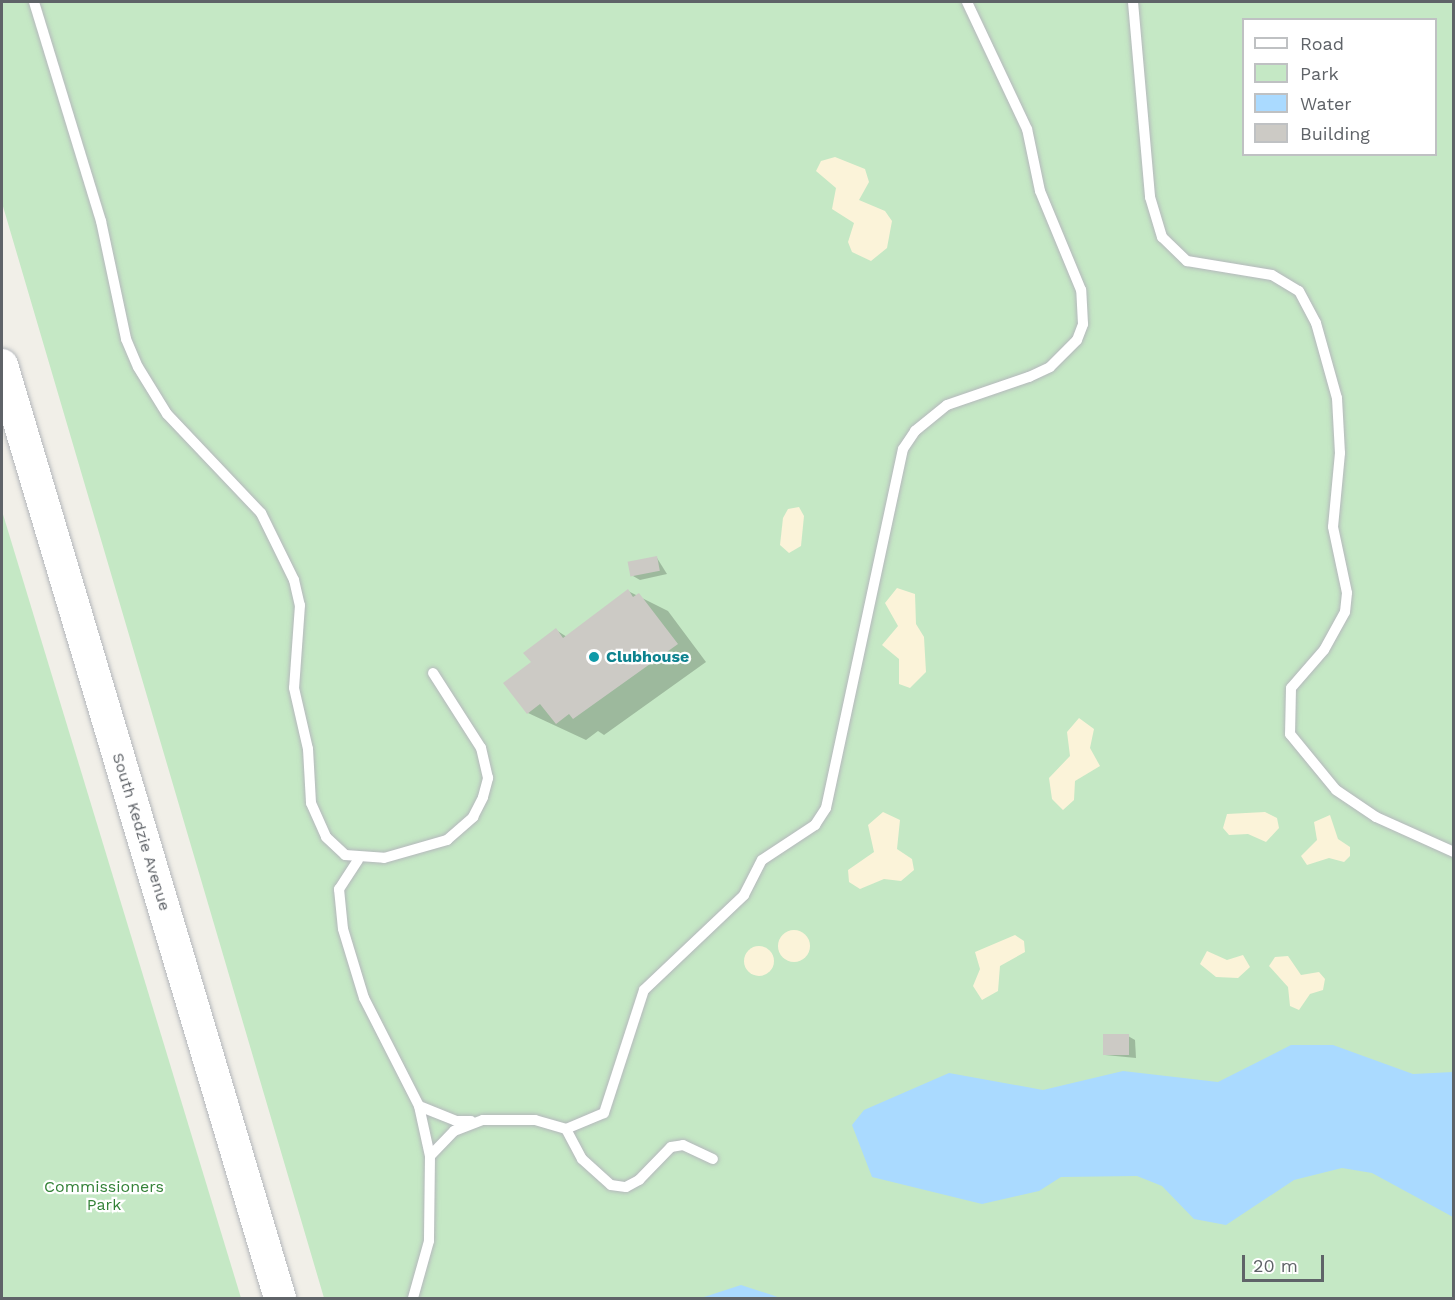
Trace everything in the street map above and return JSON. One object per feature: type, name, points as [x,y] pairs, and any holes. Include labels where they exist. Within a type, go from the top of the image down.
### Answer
[{"type":"main road","name":"South Kedzie Avenue","points":[[2,365],[280,1299]]},
{"type":"lane","points":[[34,2],[101,221],[115,295],[138,367],[167,414],[261,513],[294,580],[300,625],[294,688],[308,748],[311,803],[334,848],[358,860],[447,840],[473,817],[483,797],[488,778],[481,748],[433,672]]},
{"type":"lane","points":[[419,1106],[456,1121],[535,1120],[566,1130],[604,1113],[644,990],[658,971],[744,895],[762,860],[815,825],[826,808],[903,449],[915,431],[947,405],[1050,367],[1077,340],[1083,324],[1081,290],[1040,191],[1027,129],[967,2]]},
{"type":"lane","points":[[1133,2],[1150,197],[1162,237],[1187,261],[1272,275],[1299,291],[1316,323],[1337,398],[1340,453],[1333,527],[1347,593],[1345,612],[1324,650],[1290,688],[1290,734],[1336,790],[1376,817],[1454,852]]},
{"type":"lane","points":[[358,860],[339,889],[343,929],[364,998],[419,1106],[430,1156],[429,1241],[413,1299]]},
{"type":"lane","points":[[430,1156],[454,1131],[483,1120]]},
{"type":"lane","points":[[566,1130],[582,1160],[611,1185],[626,1187],[639,1180],[671,1147],[683,1145],[713,1159]]},
{"type":"green space","points":[[2,2],[1453,2],[1453,1298],[324,1298],[2,203]]},
{"type":"green space","name":"Commissioners Park","points":[[2,511],[241,1298],[2,1298]]},
{"type":"sand","points":[[835,157],[865,169],[869,182],[859,200],[885,211],[892,221],[887,248],[871,261],[852,252],[848,242],[854,223],[832,209],[836,188],[816,171],[821,161]]},
{"type":"sand","points":[[799,507],[804,516],[801,546],[789,553],[780,545],[783,518],[788,509]]},
{"type":"sand","points":[[897,588],[915,594],[916,624],[924,637],[926,672],[910,688],[899,684],[899,659],[882,645],[898,626],[885,603]]},
{"type":"sand","points":[[1079,718],[1094,729],[1090,748],[1100,766],[1075,781],[1074,800],[1063,810],[1052,799],[1049,778],[1070,756],[1067,732]]},
{"type":"sand","points":[[883,812],[900,820],[897,849],[912,859],[914,870],[901,881],[884,879],[860,889],[849,882],[848,870],[874,852],[868,825]]},
{"type":"sand","points":[[1265,812],[1277,818],[1279,828],[1266,842],[1248,834],[1229,835],[1223,828],[1227,814]]},
{"type":"sand","points":[[1330,815],[1338,839],[1350,847],[1350,856],[1344,862],[1329,858],[1307,865],[1301,856],[1317,840],[1314,822]]},
{"type":"sand","points":[[794,930],[805,935],[810,946],[805,957],[794,962],[783,957],[778,946],[783,935]]},
{"type":"sand","points":[[1015,935],[1024,941],[1025,952],[1000,966],[998,991],[982,1000],[973,986],[980,969],[975,952]]},
{"type":"sand","points":[[759,946],[770,950],[774,961],[770,972],[759,976],[748,972],[744,961],[748,950]]},
{"type":"sand","points":[[1207,951],[1227,960],[1243,955],[1250,967],[1238,978],[1216,977],[1200,964]]},
{"type":"sand","points":[[1288,956],[1301,975],[1319,972],[1325,979],[1323,990],[1310,994],[1299,1010],[1290,1006],[1288,987],[1269,966],[1275,957]]},
{"type":"water","points":[[1291,1045],[1333,1045],[1413,1074],[1453,1072],[1453,1217],[1372,1173],[1342,1168],[1294,1180],[1226,1225],[1194,1219],[1162,1186],[1137,1176],[1061,1177],[1039,1191],[982,1204],[872,1177],[852,1125],[864,1110],[949,1073],[1043,1090],[1123,1071],[1218,1082]]},
{"type":"water","points":[[741,1285],[780,1298],[701,1298]]},
{"type":"building","points":[[657,556],[660,571],[630,576],[628,562]]},
{"type":"building","name":"Clubhouse","points":[[628,589],[633,597],[639,593],[678,644],[573,719],[569,714],[556,724],[540,704],[527,714],[503,683],[531,662],[523,653],[556,628],[563,638]]},
{"type":"building","points":[[1103,1034],[1129,1034],[1129,1055],[1103,1055]]},
{"type":"place","name":"Clubhouse","points":[[594,657]]}]
